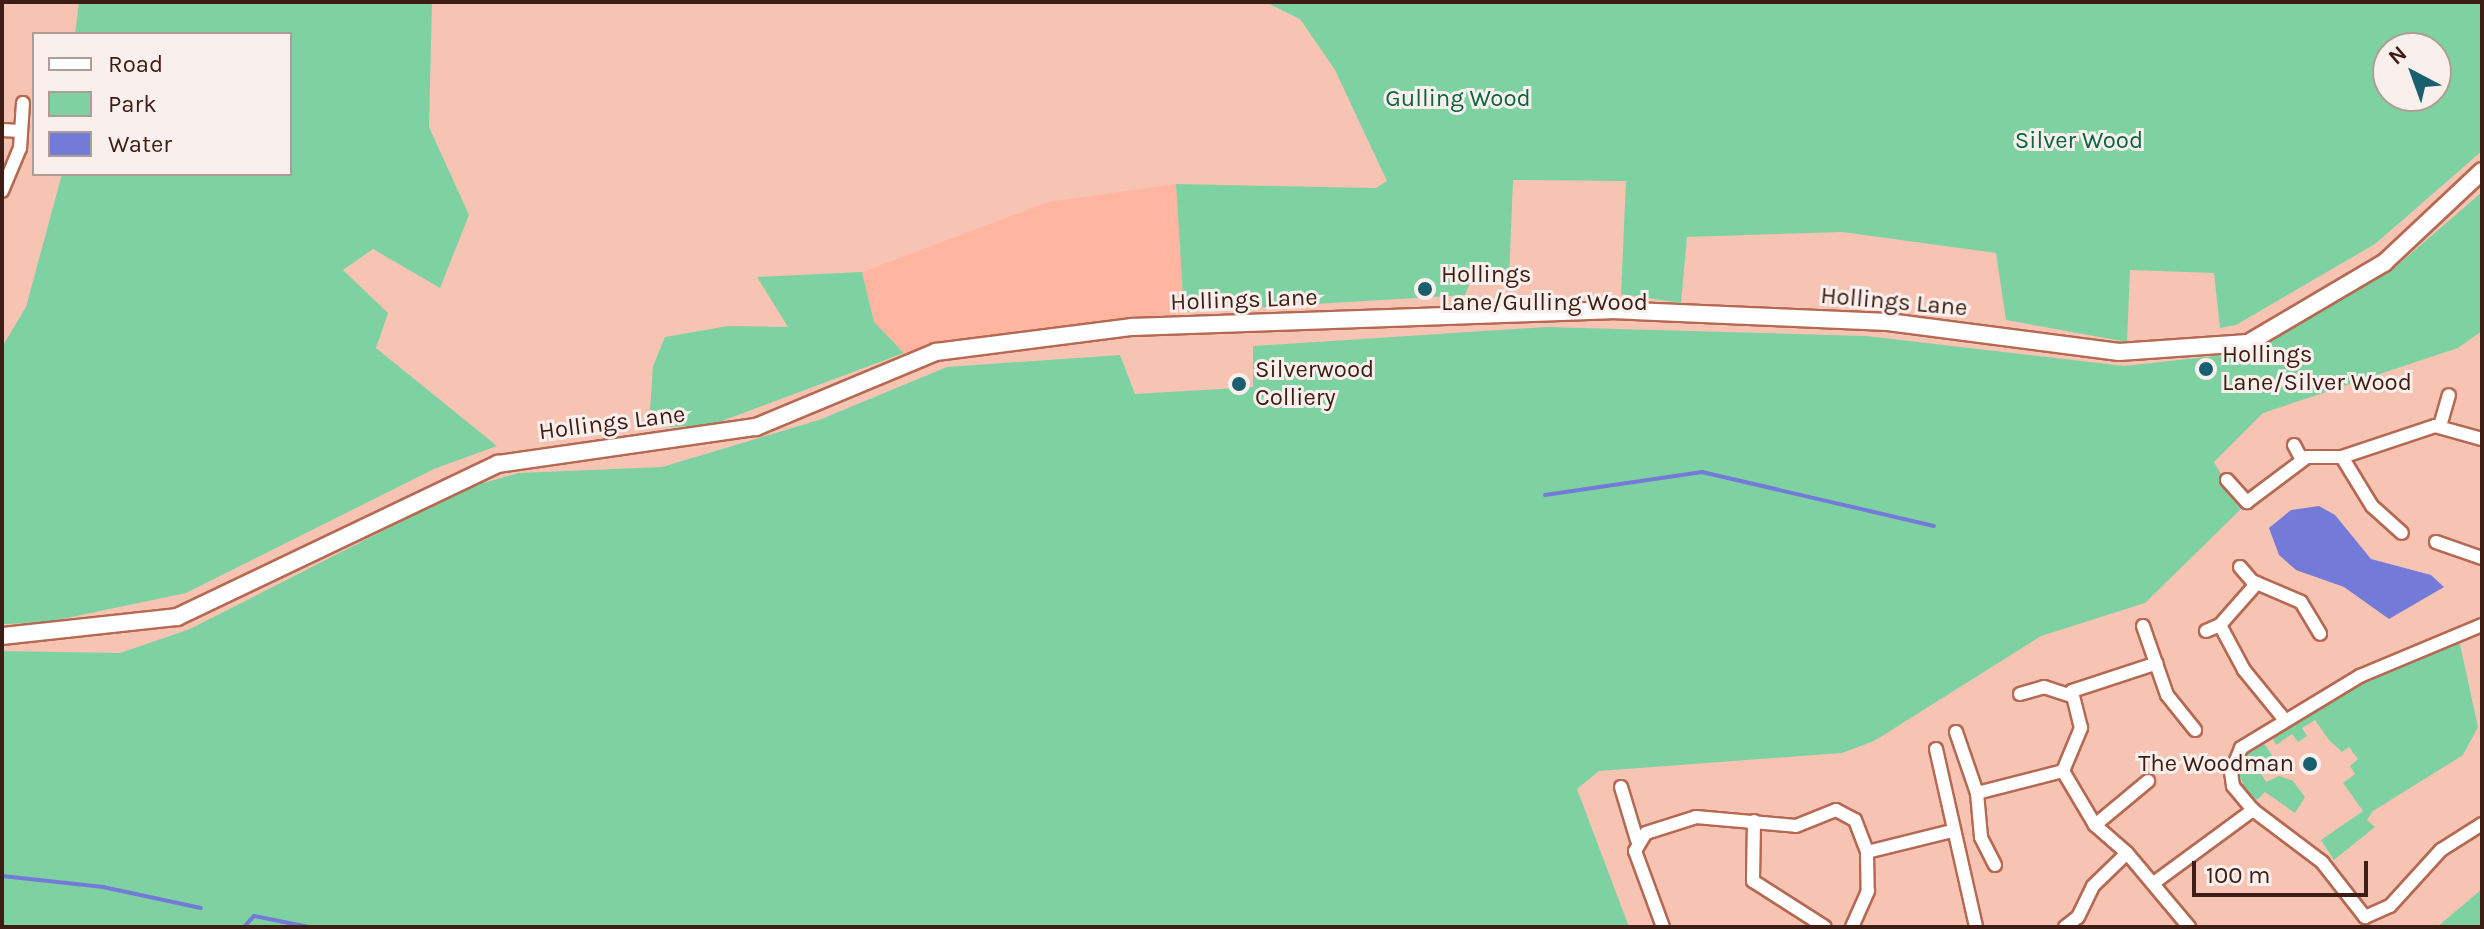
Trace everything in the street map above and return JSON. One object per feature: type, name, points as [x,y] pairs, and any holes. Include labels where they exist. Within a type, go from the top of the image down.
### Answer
[{"type":"street","points":[[2,191],[21,131],[23,103]]},
{"type":"street","points":[[2,130],[21,131]]},
{"type":"street","name":"Hollings Lane","points":[[2,636],[177,617],[456,483],[518,459],[756,427],[936,352],[1132,327],[1611,310],[1888,322],[2119,352],[2248,343],[2384,263],[2482,171]]},
{"type":"street","points":[[2440,426],[2449,395]]},
{"type":"street","points":[[2227,480],[2247,502],[2302,460],[2342,457],[2440,426],[2482,439]]},
{"type":"street","points":[[2294,445],[2302,460]]},
{"type":"street","points":[[2342,457],[2372,506],[2402,533]]},
{"type":"street","points":[[2436,542],[2482,558]]},
{"type":"street","points":[[2240,567],[2257,583],[2301,602],[2320,634]]},
{"type":"street","points":[[2206,631],[2220,625],[2257,583]]},
{"type":"street","points":[[2220,625],[2244,670],[2284,719]]},
{"type":"street","points":[[2482,625],[2365,673],[2284,719],[2234,760],[2233,786],[2253,810],[2322,862],[2365,922],[2390,906],[2441,850],[2482,824]]},
{"type":"street","points":[[2143,626],[2167,695],[2195,730]]},
{"type":"street","points":[[2063,771],[2081,728],[2072,696],[2077,687],[2157,663]]},
{"type":"street","points":[[2020,694],[2044,687],[2072,696]]},
{"type":"street","points":[[1956,732],[1977,793],[1981,837],[1995,865]]},
{"type":"street","points":[[1936,749],[1950,798],[1952,831],[1976,927]]},
{"type":"street","points":[[1977,793],[2063,771]]},
{"type":"street","points":[[2063,771],[2095,825],[2155,882],[2189,927]]},
{"type":"street","points":[[2095,825],[2148,781]]},
{"type":"street","points":[[1621,787],[1637,840],[1637,863],[1663,927]]},
{"type":"street","points":[[1637,840],[1688,818],[1796,826],[1836,810],[1855,820],[1867,852],[1868,891],[1852,927]]},
{"type":"street","points":[[2155,882],[2253,810]]},
{"type":"street","points":[[1754,821],[1753,881],[1805,922],[1825,927]]},
{"type":"street","points":[[1867,852],[1952,831]]},
{"type":"street","points":[[2065,927],[2078,917],[2093,886],[2127,853]]},
{"type":"shaded area","points":[[1176,184],[1184,312],[904,353],[874,322],[862,272],[1048,202]]},
{"type":"green space","points":[[79,2],[432,2],[429,127],[469,215],[440,288],[373,249],[343,270],[388,313],[376,348],[497,446],[434,469],[186,593],[43,623],[2,624],[2,347],[26,307],[61,176],[292,176],[292,32],[75,32]]},
{"type":"green space","name":"Silver Wood","points":[[1265,2],[2482,2],[2482,151],[2375,244],[2236,325],[2220,328],[2214,273],[2130,270],[2127,342],[2006,320],[1996,253],[1842,232],[1687,237],[1681,303],[1621,294],[1626,181],[1513,180],[1509,281],[1490,276],[1470,282],[1465,295],[1184,312],[1176,184],[1376,188],[1387,181],[1335,70],[1300,19]]},
{"type":"green space","points":[[2482,192],[2482,331],[2458,348],[2263,413],[2214,462],[2241,509],[2145,603],[2041,636],[1874,741],[1842,753],[1599,771],[1577,789],[1629,927],[2,927],[2,651],[120,653],[190,629],[469,487],[519,473],[662,467],[819,420],[947,367],[1120,355],[1135,394],[1253,387],[1253,346],[1547,327],[1866,336],[2124,366],[2251,352],[2392,270]]},
{"type":"green space","points":[[862,272],[874,322],[904,353],[711,425],[649,428],[653,366],[665,337],[728,326],[788,327],[757,277]]},
{"type":"green space","points":[[2458,635],[2478,727],[2463,755],[2373,811],[2367,820],[2375,827],[2334,860],[2321,840],[2363,811],[2343,783],[2355,774],[2350,766],[2358,759],[2349,747],[2342,752],[2315,720],[2302,728],[2307,736],[2298,742],[2292,734],[2276,745],[2268,729],[2311,702]]},
{"type":"green space","points":[[2260,738],[2272,755],[2260,772],[2266,782],[2279,776],[2293,781],[2305,797],[2295,813],[2265,792],[2257,800],[2246,792],[2238,771],[2241,748]]},
{"type":"green space","points":[[2482,889],[2482,927],[2437,927]]},
{"type":"water","points":[[2319,506],[2335,515],[2371,559],[2431,575],[2444,587],[2389,619],[2344,587],[2296,570],[2279,555],[2269,528],[2291,510]]},
{"type":"waterway","points":[[1545,495],[1702,472],[1934,526]]},
{"type":"waterway","points":[[2,876],[103,887],[201,908]]},
{"type":"waterway","points":[[244,927],[254,916],[309,927]]},
{"type":"place","name":"Hollings Lane/Gulling Wood","points":[[1425,289]]},
{"type":"place","name":"Hollings Lane/Silver Wood","points":[[2206,369]]},
{"type":"place","name":"Silverwood Colliery","points":[[1239,384]]},
{"type":"place","name":"The Woodman","points":[[2310,764]]},
{"type":"park label","name":"Gulling Wood","points":[[1458,99]]}]
